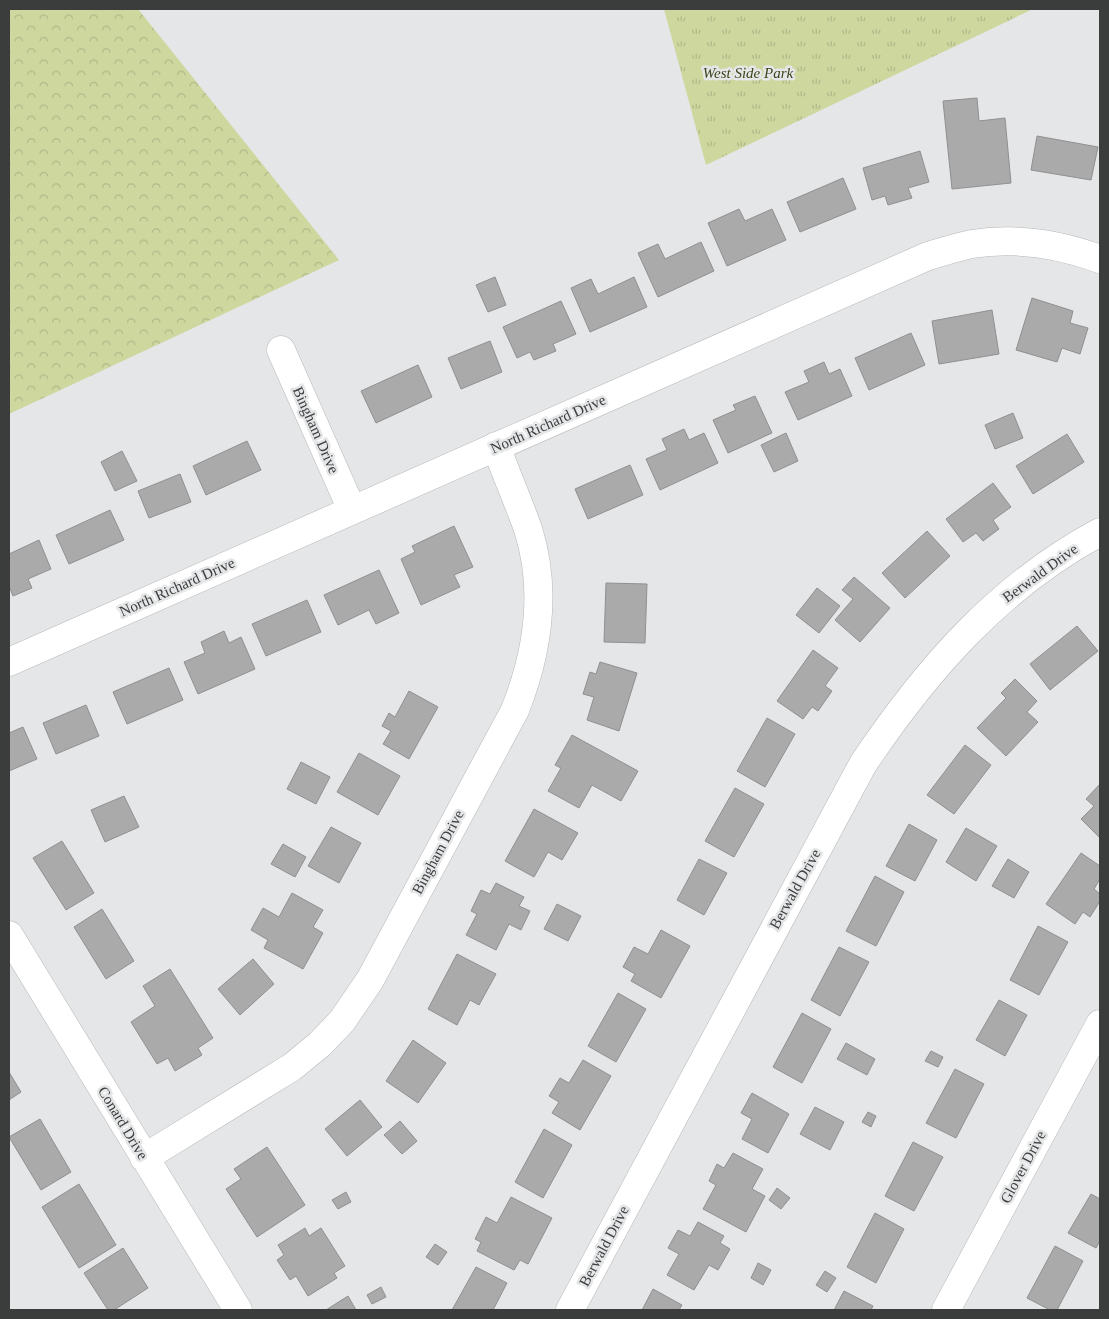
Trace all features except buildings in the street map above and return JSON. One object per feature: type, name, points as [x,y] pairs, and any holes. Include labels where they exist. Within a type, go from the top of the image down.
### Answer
[{"type":"street","name":"North Richard Drive","points":[[9,662],[928,256],[972,244],[1018,241],[1060,246],[1099,258]]},
{"type":"street","name":"Bingham Drive","points":[[281,350],[352,510]]},
{"type":"street","name":"Bingham Drive","points":[[144,1158],[292,1067],[320,1044],[342,1021],[370,980],[515,710],[526,681],[534,650],[539,602],[535,558],[528,530],[496,446]]},
{"type":"street","name":"Berwald Drive","points":[[570,1310],[849,790],[894,718],[929,672],[976,623],[1046,566],[1100,532]]},
{"type":"street","name":"Conard Drive","points":[[9,936],[238,1310]]},
{"type":"street","name":"Glover Drive","points":[[946,1310],[1100,1024]]},
{"type":"green space","points":[[9,9],[138,9],[339,260],[9,414]]},
{"type":"green space","name":"West Side Park","points":[[664,9],[1033,9],[706,165]]}]
